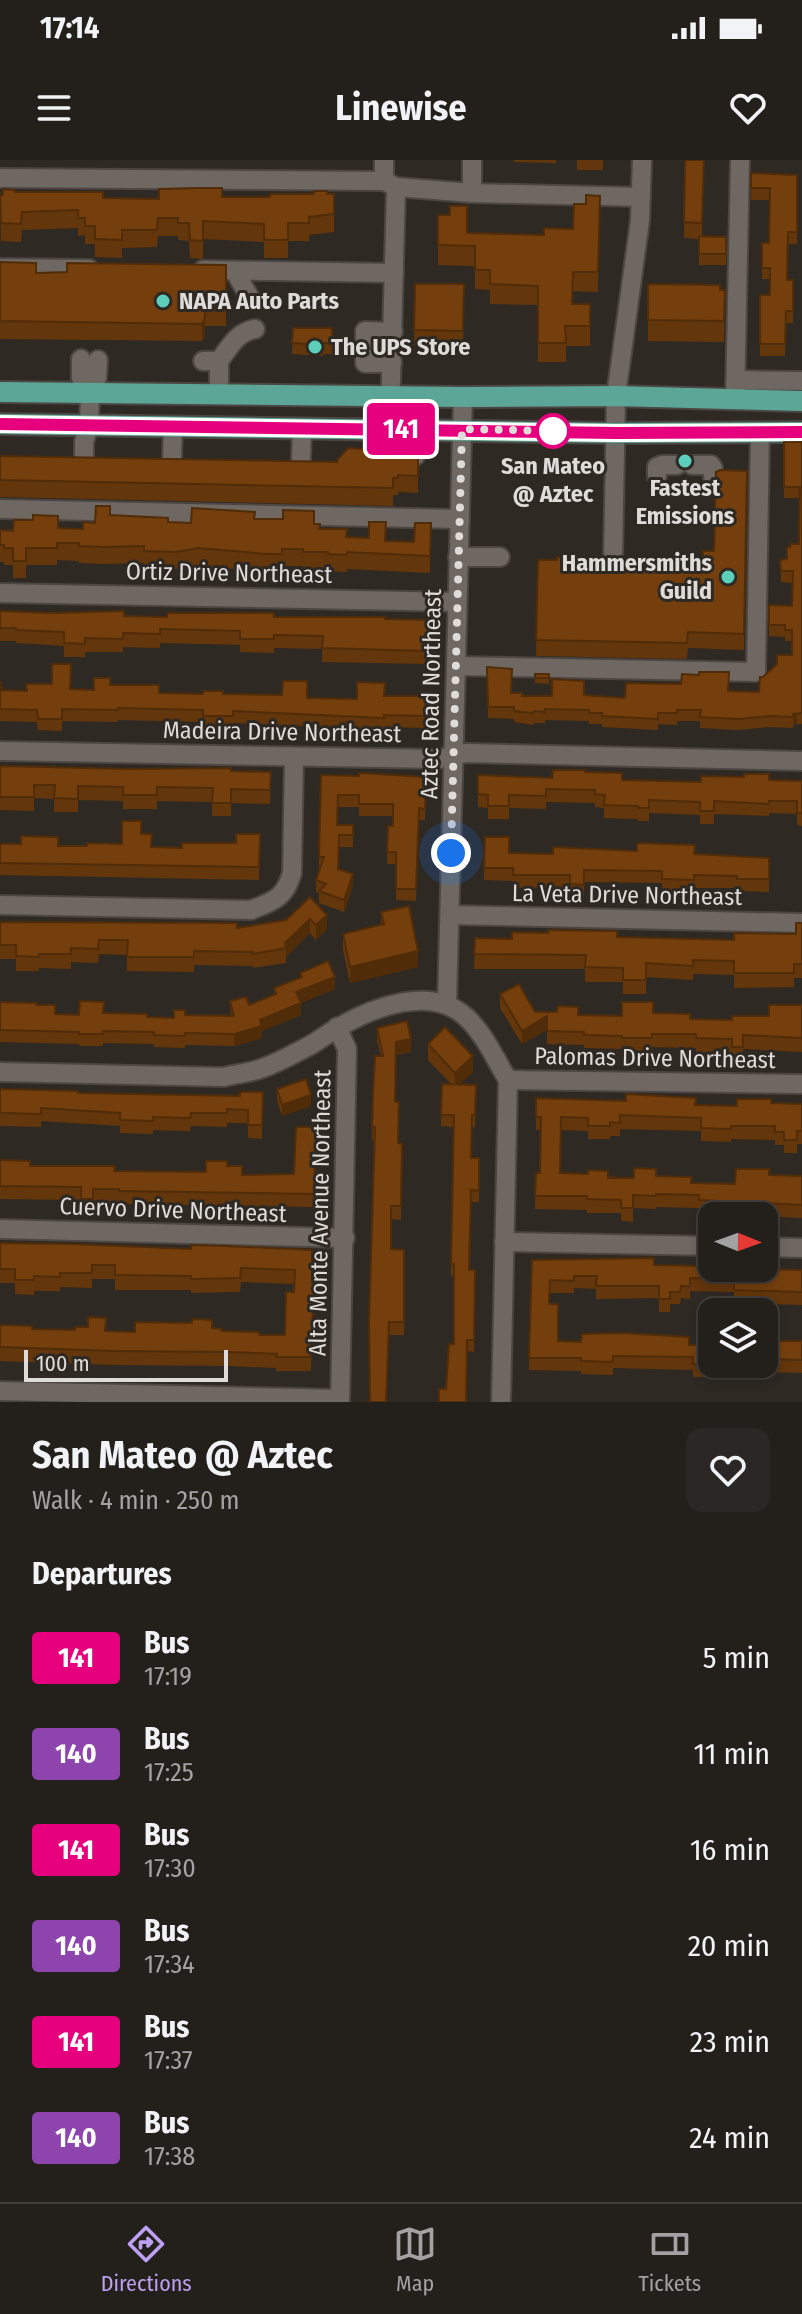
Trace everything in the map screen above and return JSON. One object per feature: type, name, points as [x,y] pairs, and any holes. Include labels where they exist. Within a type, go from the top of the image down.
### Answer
[{"type":"main road","points":[[0,392],[463,397],[616,396],[735,390],[802,401]]},
{"type":"main road","points":[[0,424],[302,428],[343,436],[390,429],[802,432]]},
{"type":"street","points":[[384,160],[390,184],[394,273],[385,298],[393,332],[389,455]]},
{"type":"street","points":[[472,160],[472,193]]},
{"type":"street","points":[[613,558],[616,396],[640,220],[642,160]]},
{"type":"street","points":[[740,160],[735,390],[802,381]]},
{"type":"street","points":[[0,178],[390,184],[472,193],[641,197]]},
{"type":"street","points":[[0,268],[112,269]]},
{"type":"street","points":[[192,270],[394,273]]},
{"type":"street","points":[[239,271],[239,279],[249,296]]},
{"type":"street","points":[[219,395],[220,361],[235,339],[255,329]]},
{"type":"street","points":[[392,363],[365,363],[365,331],[393,332]]},
{"type":"street","points":[[84,458],[90,393],[81,378],[89,359]]},
{"type":"street","name":"Aztec Road Northeast","points":[[447,1004],[460,519],[452,465],[462,429],[463,397]]},
{"type":"street","points":[[172,458],[173,426]]},
{"type":"street","points":[[301,460],[302,428]]},
{"type":"street","points":[[415,456],[416,429]]},
{"type":"street","points":[[456,666],[497,663],[756,672],[754,478],[760,432]]},
{"type":"street","points":[[657,476],[657,467],[662,465],[711,465],[713,477]]},
{"type":"street","points":[[0,509],[427,515],[460,519]]},
{"type":"street","points":[[458,557],[500,557]]},
{"type":"street","name":"Ortiz Drive Northeast","points":[[0,593],[457,602]]},
{"type":"street","name":"Madeira Drive Northeast","points":[[0,751],[439,759],[468,753],[802,761]]},
{"type":"street","points":[[0,905],[251,910],[274,901],[287,889],[292,873],[294,757]]},
{"type":"street","name":"La Veta Drive Northeast","points":[[450,915],[802,923]]},
{"type":"street","points":[[0,1072],[224,1077],[259,1070],[308,1047],[337,1027],[373,1009],[429,1000],[447,1004],[467,1017],[483,1037],[508,1080],[501,1402],[510,1402]]},
{"type":"street","name":"Alta Monte Avenue Northeast","points":[[337,1027],[347,1049],[340,1400]]},
{"type":"street","name":"Palomas Drive Northeast","points":[[508,1080],[802,1084]]},
{"type":"street","name":"Cuervo Drive Northeast","points":[[0,1229],[345,1238]]},
{"type":"street","points":[[504,1242],[698,1246]]},
{"type":"street","points":[[778,1247],[802,1248]]},
{"type":"street","points":[[0,1391],[340,1400]]},
{"type":"building","points":[[685,160],[704,160],[702,223],[684,222]]},
{"type":"building","points":[[751,173],[797,175],[797,232],[788,232],[787,280],[793,280],[793,311],[786,311],[785,344],[760,344],[760,295],[770,295],[770,268],[762,268],[762,243],[769,243],[770,188],[751,188]]},
{"type":"building","points":[[222,188],[222,197],[270,197],[270,194],[327,191],[327,194],[334,194],[334,214],[309,217],[309,223],[288,223],[288,240],[264,240],[264,224],[203,221],[203,241],[190,240],[189,223],[178,223],[178,218],[158,218],[157,230],[122,230],[122,240],[95,239],[95,226],[85,226],[85,218],[78,218],[78,210],[22,212],[21,224],[1,223],[0,195],[3,195],[3,189],[15,192],[103,192],[103,198],[159,199],[159,189]]},
{"type":"building","points":[[586,195],[600,196],[598,272],[573,272],[572,304],[590,304],[590,326],[565,326],[566,343],[538,343],[538,286],[490,284],[490,270],[475,270],[475,246],[438,245],[438,215],[450,215],[450,206],[467,206],[467,233],[544,235],[544,228],[573,229],[574,204],[586,204]]},
{"type":"building","points":[[699,236],[726,237],[726,254],[699,254]]},
{"type":"building","points":[[0,262],[36,263],[36,273],[67,272],[67,263],[226,265],[226,308],[205,308],[202,324],[0,321]]},
{"type":"building","points":[[415,284],[464,284],[463,331],[414,330]]},
{"type":"building","points":[[648,284],[720,285],[720,290],[725,290],[724,321],[648,320]]},
{"type":"building","points":[[293,328],[332,328],[332,343],[292,343]]},
{"type":"building","points":[[784,442],[802,442],[802,713],[793,714],[793,717],[738,719],[700,717],[701,710],[677,710],[677,713],[658,713],[658,719],[602,716],[602,713],[589,713],[589,710],[545,709],[545,712],[533,713],[514,711],[514,707],[488,707],[487,667],[512,669],[511,693],[522,693],[522,696],[552,696],[552,679],[584,681],[584,695],[625,698],[626,683],[681,684],[682,674],[699,675],[699,672],[729,672],[728,691],[759,692],[760,677],[777,664],[777,655],[792,655],[792,630],[785,630],[785,625],[769,625],[769,605],[792,606],[793,571],[781,571],[780,560],[787,559],[790,544],[799,544],[800,487],[784,487]]},
{"type":"building","points":[[348,448],[396,451],[396,454],[418,453],[418,476],[398,475],[398,478],[393,478],[393,488],[0,480],[0,456],[337,462]]},
{"type":"building","points":[[747,471],[744,634],[688,632],[687,643],[536,640],[538,560],[557,560],[557,557],[620,558],[620,562],[703,564],[703,551],[714,551],[716,472]]},
{"type":"building","points":[[96,506],[110,506],[110,515],[168,518],[168,522],[191,523],[192,508],[255,512],[254,519],[283,519],[283,510],[314,511],[314,524],[320,524],[319,529],[347,529],[346,537],[369,538],[369,522],[386,522],[385,541],[414,542],[415,523],[431,523],[430,556],[328,554],[303,552],[303,549],[282,549],[282,554],[198,548],[176,552],[144,551],[144,546],[57,543],[57,548],[26,548],[26,561],[13,561],[13,548],[0,545],[0,530],[13,531],[14,520],[33,520],[33,515],[58,516],[58,528],[83,529],[83,522],[95,523]]},
{"type":"building","points":[[0,611],[124,611],[124,616],[167,617],[168,613],[274,613],[274,617],[428,620],[428,651],[322,648],[323,636],[274,635],[274,639],[240,639],[240,631],[160,629],[160,634],[123,633],[123,639],[85,638],[85,644],[64,643],[64,632],[0,628]]},
{"type":"building","points":[[52,664],[71,664],[70,689],[94,690],[94,678],[110,678],[110,685],[159,685],[159,693],[223,691],[223,694],[282,695],[283,681],[307,681],[307,698],[357,699],[357,682],[385,683],[384,696],[426,696],[426,716],[384,715],[384,718],[233,711],[233,716],[203,716],[203,710],[118,708],[62,709],[62,719],[38,719],[37,710],[0,709],[0,682],[1,690],[27,691],[26,684],[52,684]]},
{"type":"building","points":[[535,674],[549,674],[549,678],[535,678]]},
{"type":"building","points":[[0,766],[231,768],[231,771],[271,772],[270,790],[231,789],[231,803],[212,803],[213,788],[157,787],[157,795],[123,795],[123,787],[78,786],[78,799],[54,798],[55,785],[34,785],[34,797],[0,797]]},
{"type":"building","points":[[553,770],[622,773],[622,780],[701,782],[701,776],[769,774],[769,780],[802,781],[802,813],[797,813],[797,801],[769,801],[769,804],[714,801],[714,811],[700,811],[700,802],[649,800],[649,808],[604,805],[605,795],[595,794],[595,790],[546,789],[546,796],[509,795],[509,806],[488,806],[488,795],[478,794],[478,775],[552,778]]},
{"type":"building","points":[[359,773],[426,777],[425,809],[419,808],[416,889],[396,889],[396,852],[387,852],[388,826],[393,826],[393,804],[359,804],[359,795],[338,795],[337,825],[353,825],[353,835],[339,835],[338,869],[353,874],[344,900],[319,891],[326,884],[316,880],[324,857],[319,857],[321,775],[359,776]]},
{"type":"building","points":[[122,821],[141,821],[141,834],[152,834],[151,847],[182,848],[182,843],[236,843],[236,834],[260,834],[259,867],[0,863],[0,844],[21,844],[21,836],[58,837],[58,846],[122,844]]},
{"type":"building","points":[[485,837],[509,837],[509,853],[553,854],[553,847],[637,851],[637,843],[695,845],[694,854],[769,858],[769,879],[694,875],[694,880],[662,879],[662,871],[584,870],[584,885],[570,884],[570,875],[513,875],[513,868],[484,868]]},
{"type":"building","points":[[310,897],[327,915],[316,925],[310,919],[285,943],[286,948],[253,954],[194,951],[194,957],[127,957],[128,940],[99,940],[98,949],[71,948],[71,954],[39,954],[39,957],[16,956],[16,945],[0,945],[0,922],[237,923],[237,928],[286,920]]},
{"type":"building","points":[[409,906],[418,951],[350,967],[343,934],[384,924],[381,912]]},
{"type":"building","points":[[796,923],[802,923],[802,964],[794,964],[794,973],[734,973],[734,961],[693,960],[693,966],[646,963],[646,980],[623,980],[623,968],[585,967],[586,955],[474,954],[475,938],[512,939],[512,932],[617,931],[617,937],[734,940],[734,933],[796,934]]},
{"type":"building","points":[[328,961],[335,977],[296,992],[301,1003],[260,1020],[262,1026],[234,1034],[185,1033],[185,1036],[154,1035],[154,1032],[79,1034],[0,1030],[0,1002],[55,1005],[55,1014],[79,1015],[80,1001],[104,1002],[103,1013],[174,1018],[174,1010],[185,1010],[185,1015],[234,1016],[230,1001],[246,997],[249,1005],[276,994],[274,988],[302,977],[300,973]]},
{"type":"building","points":[[519,984],[535,1012],[557,1012],[558,1006],[578,1007],[578,1015],[622,1016],[622,1002],[653,1002],[653,1013],[690,1014],[690,1019],[732,1020],[732,1016],[769,1016],[769,1005],[802,1005],[802,1038],[743,1035],[743,1047],[732,1047],[732,1039],[696,1038],[696,1034],[652,1034],[652,1038],[584,1035],[584,1032],[547,1031],[547,1016],[522,1031],[500,994]]},
{"type":"building","points":[[407,1021],[411,1039],[396,1042],[395,1102],[399,1102],[398,1143],[402,1144],[401,1206],[391,1206],[391,1249],[404,1250],[404,1322],[389,1322],[386,1402],[370,1402],[373,1094],[375,1056],[383,1056],[377,1028]]},
{"type":"building","points":[[445,1027],[473,1056],[455,1073],[428,1044]]},
{"type":"building","points":[[306,1079],[311,1095],[282,1105],[277,1089]]},
{"type":"building","points":[[442,1084],[476,1085],[471,1158],[479,1158],[479,1191],[471,1190],[469,1270],[475,1270],[474,1340],[467,1340],[466,1402],[439,1402],[439,1389],[446,1389],[449,1344],[454,1344],[454,1264],[451,1264],[454,1115],[441,1115]]},
{"type":"building","points":[[0,1089],[240,1096],[240,1092],[263,1092],[262,1125],[248,1125],[248,1110],[227,1109],[227,1113],[191,1113],[190,1118],[153,1117],[153,1121],[120,1120],[120,1113],[41,1108],[41,1114],[0,1113]]},
{"type":"building","points":[[626,1094],[696,1098],[695,1105],[737,1106],[737,1099],[771,1099],[771,1103],[802,1104],[802,1131],[797,1131],[797,1140],[784,1140],[784,1132],[775,1132],[775,1126],[701,1128],[701,1118],[620,1115],[620,1123],[588,1126],[588,1118],[561,1117],[560,1173],[608,1171],[608,1178],[634,1178],[634,1168],[656,1169],[656,1176],[691,1177],[691,1183],[735,1184],[736,1169],[769,1169],[769,1175],[802,1176],[802,1205],[699,1200],[699,1195],[656,1194],[633,1195],[633,1208],[621,1208],[621,1200],[587,1199],[587,1196],[535,1196],[536,1173],[540,1173],[541,1117],[536,1117],[536,1098],[626,1101]]},
{"type":"building","points":[[296,1127],[316,1127],[314,1194],[93,1189],[93,1199],[81,1199],[81,1187],[0,1186],[0,1160],[30,1161],[30,1166],[115,1166],[114,1171],[206,1172],[206,1161],[227,1161],[227,1166],[242,1166],[242,1175],[294,1174]]},
{"type":"building","points":[[0,1243],[312,1250],[311,1357],[0,1347],[0,1325],[75,1330],[75,1327],[88,1327],[88,1317],[106,1318],[105,1331],[135,1332],[135,1322],[192,1323],[192,1319],[212,1320],[212,1328],[222,1331],[285,1335],[286,1292],[294,1292],[295,1270],[241,1268],[240,1278],[191,1279],[191,1276],[115,1275],[115,1265],[92,1265],[92,1273],[60,1273],[60,1277],[34,1276],[34,1280],[15,1280],[15,1269],[0,1269]]},
{"type":"building","points":[[654,1258],[654,1265],[698,1266],[698,1278],[690,1278],[690,1286],[681,1286],[680,1292],[670,1292],[670,1299],[659,1299],[659,1286],[596,1286],[597,1276],[574,1276],[574,1281],[550,1280],[549,1304],[558,1304],[558,1341],[581,1342],[582,1334],[689,1337],[689,1345],[698,1345],[698,1364],[693,1364],[693,1357],[613,1356],[613,1362],[581,1361],[581,1358],[529,1358],[532,1260]]},
{"type":"building","points":[[778,1269],[802,1270],[802,1292],[734,1290],[734,1282],[778,1282]]},
{"type":"building","points":[[778,1341],[802,1341],[802,1360],[778,1359]]},
{"type":"bus line","name":"141","points":[[0,424],[616,433],[802,432]]},
{"type":"place","name":"NAPA Auto Parts","points":[[163,301]]},
{"type":"place","name":"The UPS Store","points":[[315,347]]},
{"type":"place","name":"San Mateo @ Aztec","points":[[553,431]]},
{"type":"place","name":"Fastest Emissions","points":[[685,461]]},
{"type":"place","name":"Hammersmiths Guild","points":[[728,577]]},
{"type":"route","points":[[451,853],[462,429],[553,431]]}]
